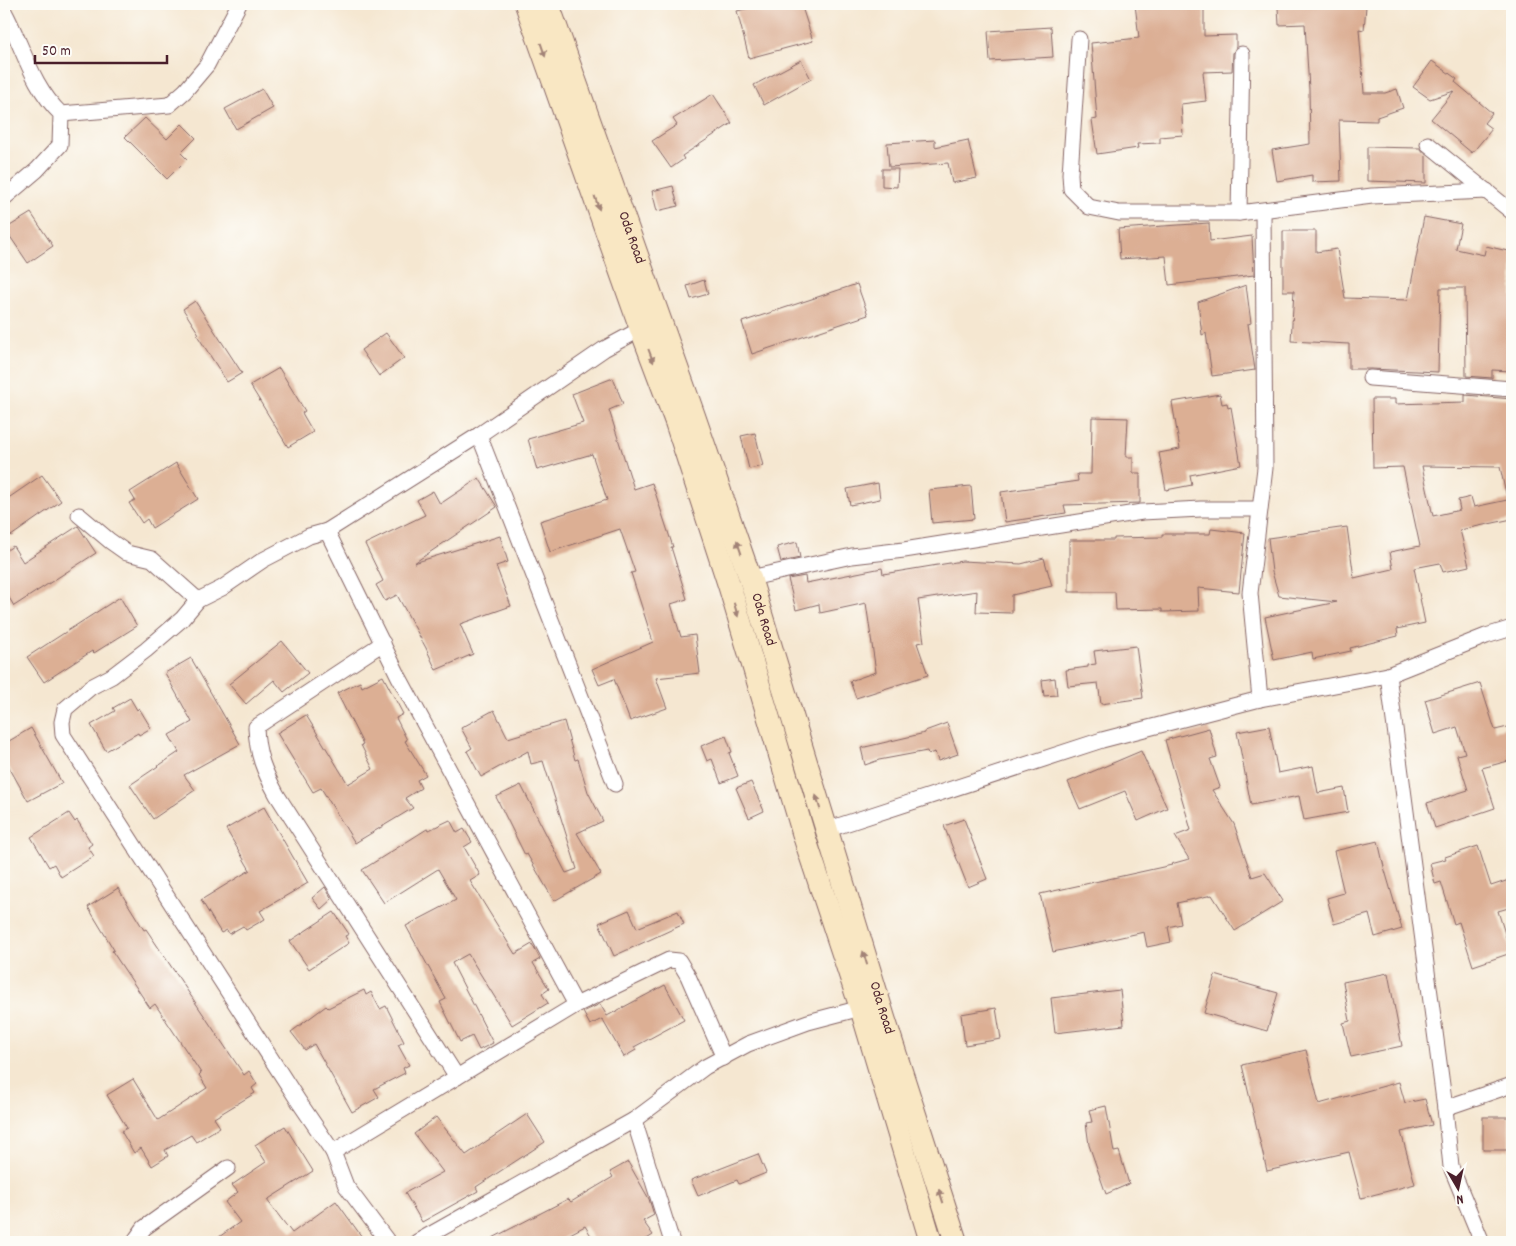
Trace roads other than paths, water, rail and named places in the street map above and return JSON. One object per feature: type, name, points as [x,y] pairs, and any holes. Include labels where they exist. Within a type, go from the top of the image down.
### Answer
[{"type":"street","points":[[4,11],[14,29],[33,78],[48,102],[61,114],[169,105],[185,91],[207,64],[239,4]]},
{"type":"street","name":"Oda Road","points":[[526,4],[641,329],[676,422],[727,579],[805,839],[861,1008],[916,1154],[956,1242]]},
{"type":"street","name":"Oda Road","points":[[548,4],[694,413],[750,578],[884,1018],[916,1154],[931,1242]]},
{"type":"street","points":[[1079,40],[1070,174],[1072,189],[1089,207],[1118,213],[1239,213],[1372,196],[1487,192]]},
{"type":"street","points":[[1239,213],[1242,54]]},
{"type":"street","points":[[4,198],[37,170],[60,145],[61,114]]},
{"type":"street","points":[[1428,144],[1512,212]]},
{"type":"street","points":[[1260,699],[1250,593],[1265,468],[1263,211]]},
{"type":"street","points":[[388,1242],[346,1186],[334,1152],[299,1102],[63,735],[62,722],[65,709],[91,687],[112,676],[146,650],[182,619],[198,600],[222,588],[263,560],[309,536],[327,531],[479,435],[604,349],[641,329]]},
{"type":"street","points":[[1370,378],[1512,389]]},
{"type":"street","points":[[479,435],[615,784]]},
{"type":"street","points":[[750,578],[852,556],[904,550],[1142,512],[1260,509]]},
{"type":"street","points":[[79,514],[127,553],[152,559],[198,600]]},
{"type":"street","points":[[327,531],[382,643],[576,1005]]},
{"type":"street","points":[[826,830],[1102,740],[1260,699],[1388,675],[1486,636],[1512,628]]},
{"type":"street","points":[[382,643],[256,727],[258,748],[263,769],[277,795],[457,1077]]},
{"type":"street","points":[[1388,675],[1445,1108],[1451,1167],[1482,1242]]},
{"type":"street","points":[[334,1152],[576,1005],[669,960],[678,961],[688,976],[724,1058]]},
{"type":"street","points":[[417,1242],[634,1120],[705,1067],[748,1044],[808,1022],[861,1008]]},
{"type":"street","points":[[1445,1108],[1512,1085]]},
{"type":"street","points":[[634,1120],[672,1242]]},
{"type":"street","points":[[134,1242],[144,1228],[228,1168]]}]
